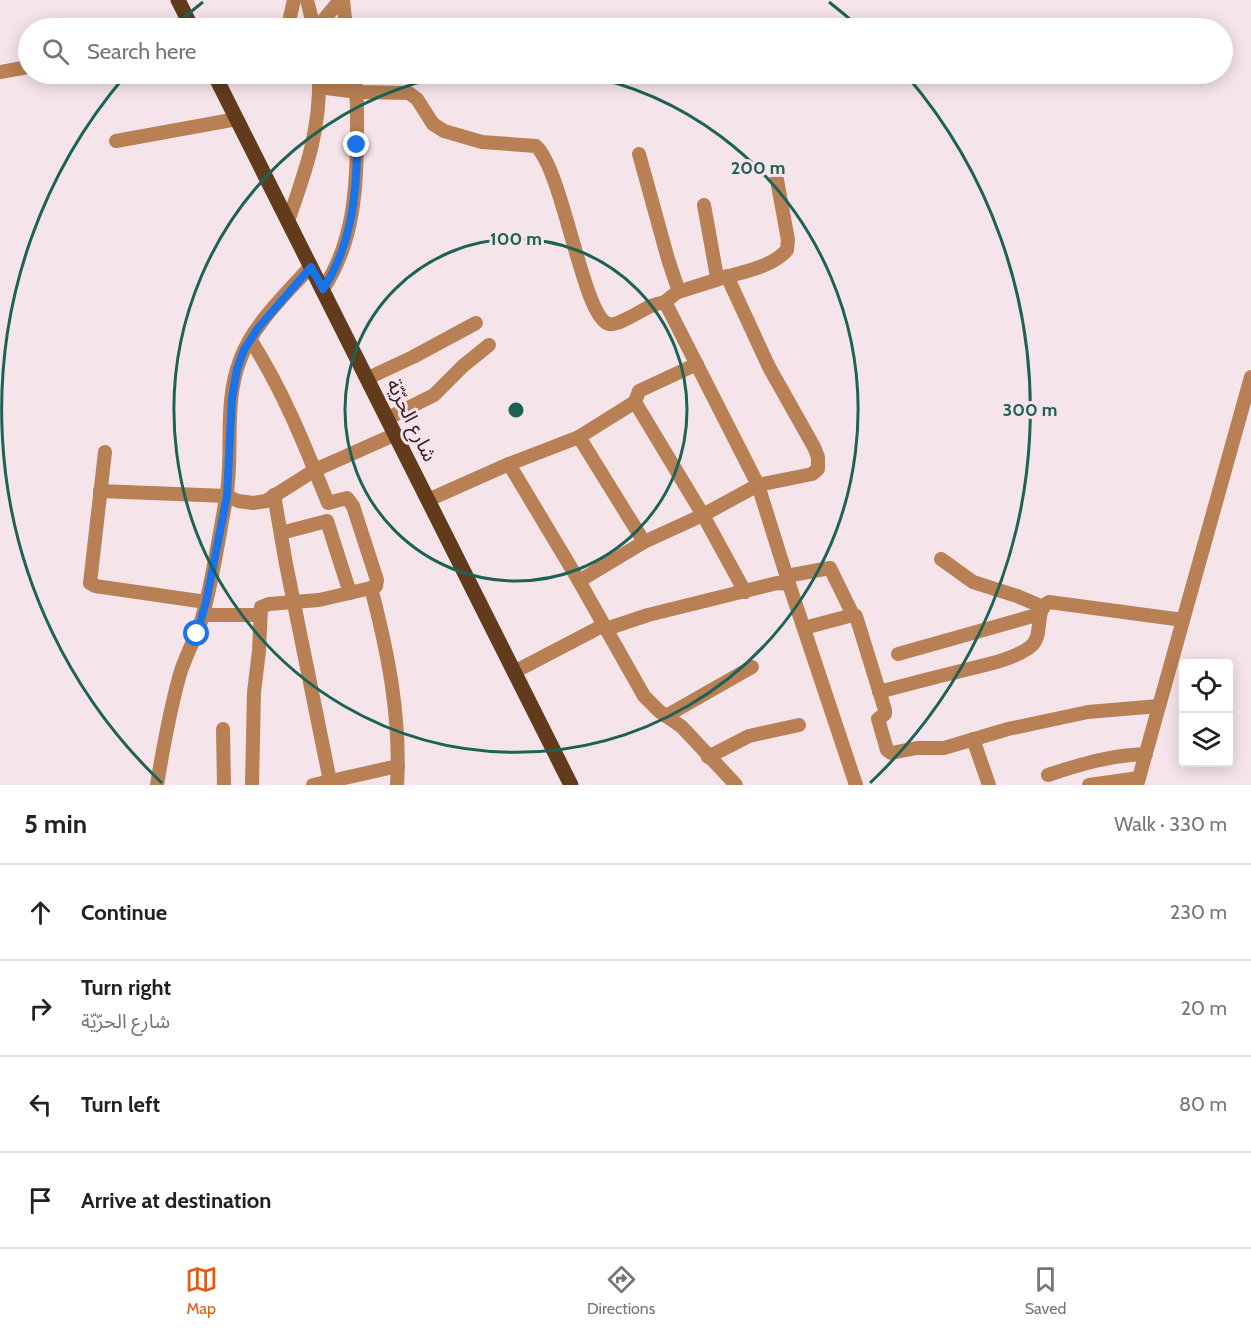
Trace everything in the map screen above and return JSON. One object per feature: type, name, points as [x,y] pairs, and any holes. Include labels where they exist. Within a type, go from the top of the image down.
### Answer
[{"type":"main road","points":[[178,0],[187,18]]},
{"type":"main road","name":"شارع الحرّيّة","points":[[219,84],[571,785]]},
{"type":"street","points":[[290,18],[294,0]]},
{"type":"street","points":[[307,0],[312,18]]},
{"type":"street","points":[[325,18],[342,0]]},
{"type":"street","points":[[342,0],[345,18]]},
{"type":"street","points":[[0,72],[18,69]]},
{"type":"street","points":[[288,221],[311,154],[318,84]]},
{"type":"street","points":[[333,84],[357,92],[409,93],[417,99],[433,124],[444,131],[482,142],[536,146],[543,154],[556,183],[586,285],[601,319],[612,325],[650,306],[665,302],[678,292],[776,260],[787,249],[788,240],[775,169]]},
{"type":"street","points":[[323,289],[345,245],[350,219],[357,170],[356,84]]},
{"type":"street","points":[[116,141],[237,119]]},
{"type":"street","points":[[639,154],[678,292]]},
{"type":"street","points":[[579,581],[644,542],[703,515],[758,485],[812,474],[818,469],[818,457],[814,447],[717,270],[704,205]]},
{"type":"street","points":[[157,785],[181,671],[197,634],[204,608],[227,496],[234,379],[240,358],[250,339],[271,312],[311,267]]},
{"type":"street","points":[[665,302],[758,485],[855,785]]},
{"type":"street","points":[[368,378],[476,323]]},
{"type":"street","points":[[250,339],[276,384],[328,502]]},
{"type":"street","points":[[388,418],[434,394],[489,345]]},
{"type":"street","points":[[428,500],[509,464],[579,437],[635,402],[639,391],[697,364]]},
{"type":"street","points":[[1089,785],[1138,782],[1251,377]]},
{"type":"street","points":[[635,402],[703,515],[745,592]]},
{"type":"street","points":[[100,491],[227,496],[238,501],[262,503],[315,470],[396,434]]},
{"type":"street","points":[[579,437],[644,542]]},
{"type":"street","points":[[105,452],[90,577],[92,584],[204,608],[260,615]]},
{"type":"street","points":[[509,464],[644,696],[682,728],[736,785]]},
{"type":"street","points":[[274,495],[330,781]]},
{"type":"street","points":[[252,785],[254,692],[261,607],[350,593],[376,586],[351,501],[344,498],[328,502],[323,506],[350,593]]},
{"type":"street","points":[[280,533],[327,521]]},
{"type":"street","points":[[941,559],[973,582],[1017,596],[1042,610]]},
{"type":"street","points":[[514,672],[605,627],[830,568],[856,618],[885,713],[878,719],[888,752],[944,748],[1008,729],[1088,712],[1159,706]]},
{"type":"street","points":[[371,588],[387,648],[397,724],[399,766],[397,785]]},
{"type":"street","points":[[879,692],[992,663],[1027,649],[1036,640],[1042,610],[1047,603],[1183,620]]},
{"type":"street","points":[[898,654],[1042,610]]},
{"type":"street","points":[[804,628],[853,615]]},
{"type":"street","points":[[666,716],[752,667]]},
{"type":"street","points":[[708,757],[749,736],[799,725]]},
{"type":"street","points":[[223,729],[224,785]]},
{"type":"street","points":[[973,739],[989,785]]},
{"type":"street","points":[[1048,776],[1099,759],[1146,754]]},
{"type":"street","points":[[313,785],[399,766]]},
{"type":"route","points":[[197,634],[206,602],[227,496],[232,398],[240,358],[258,328],[311,267],[323,289],[329,279],[345,245],[348,233],[356,184],[357,145]]}]
